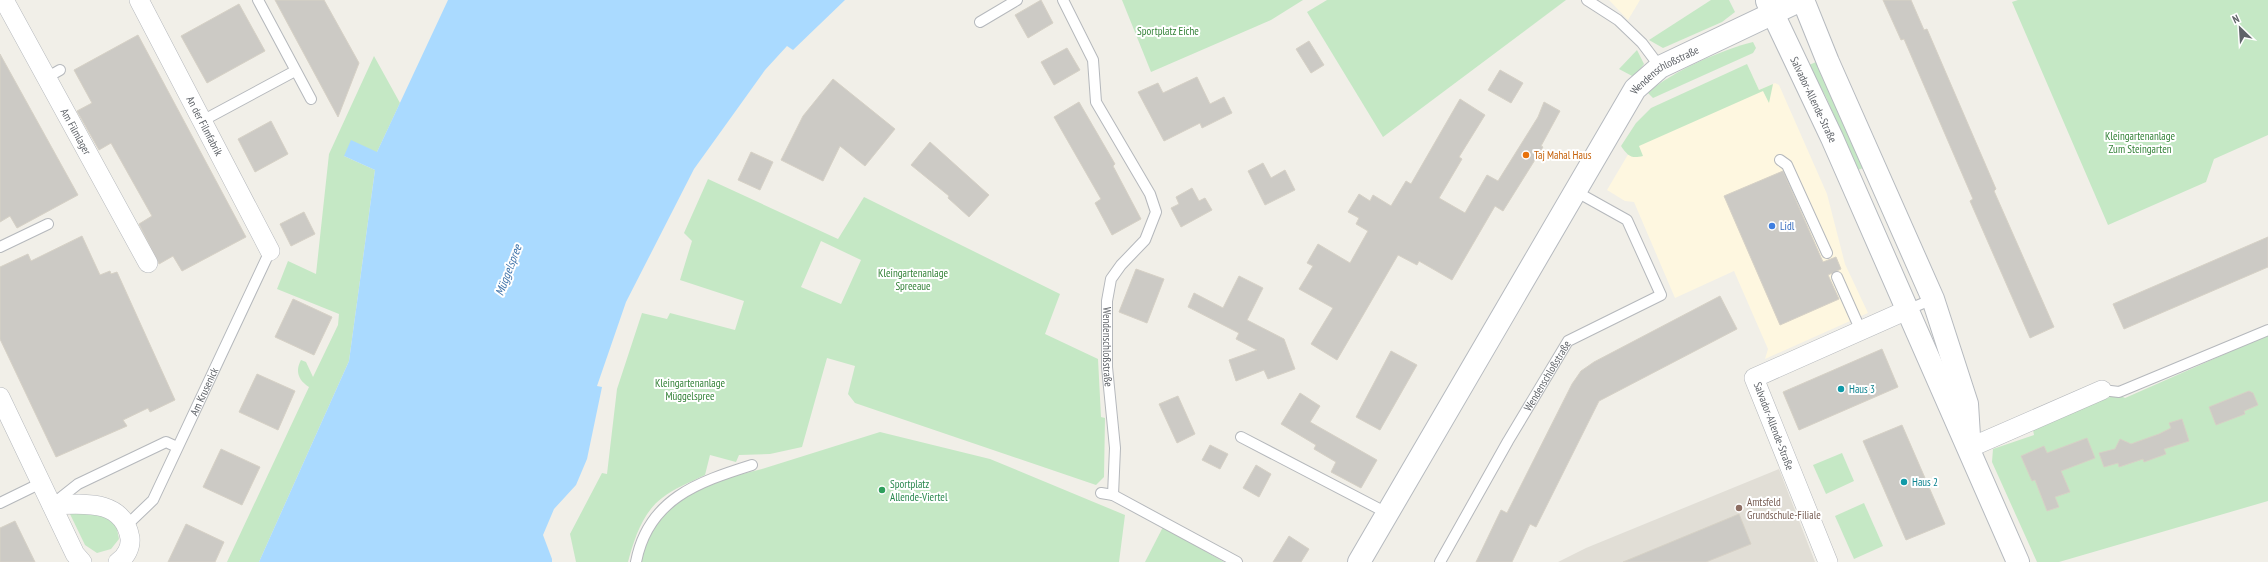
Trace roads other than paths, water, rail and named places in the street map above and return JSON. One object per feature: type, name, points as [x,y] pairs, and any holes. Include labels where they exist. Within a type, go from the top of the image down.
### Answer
[{"type":"main road","name":"Wendenschloßstraße","points":[[1359,562],[1574,190],[1635,90],[1660,67],[1770,7],[1802,0]]},
{"type":"main road","name":"Salvador-Allende-Straße","points":[[1802,0],[1933,299],[1967,404],[1969,448]]},
{"type":"main road","name":"Salvador-Allende-Straße","points":[[1770,7],[1832,138],[2018,562]]},
{"type":"street","name":"Am Filmlager","points":[[4,0],[53,74],[148,263]]},
{"type":"street","name":"An der Filmfabrik","points":[[139,0],[270,251]]},
{"type":"street","name":"Salvador-Allende-Straße","points":[[1828,562],[1754,378],[1907,310]]},
{"type":"street","points":[[1969,448],[2102,390]]},
{"type":"street","points":[[0,397],[75,554],[82,562]]},
{"type":"street","points":[[52,505],[98,506],[118,514],[127,525],[130,540],[129,550],[123,559],[118,562]]},
{"type":"lane","points":[[258,0],[311,99]]},
{"type":"lane","points":[[980,22],[1017,0]]},
{"type":"lane","name":"Wendenschloßstraße","points":[[1064,0],[1093,60],[1096,102],[1150,194],[1156,212],[1145,240],[1121,265],[1111,279],[1107,301],[1107,368],[1115,448],[1113,494]]},
{"type":"lane","points":[[1587,0],[1618,20],[1642,43],[1660,67]]},
{"type":"lane","points":[[202,121],[295,71]]},
{"type":"lane","points":[[1780,160],[1787,165],[1827,253]]},
{"type":"lane","name":"Wendenschloßstraße","points":[[1440,562],[1508,441],[1568,341],[1661,295],[1627,220],[1574,190]]},
{"type":"lane","points":[[0,247],[48,224]]},
{"type":"lane","name":"Am Krusenick","points":[[127,525],[152,500],[270,251]]},
{"type":"lane","points":[[1838,277],[1861,330]]},
{"type":"lane","name":"Salvador-Allende-Straße","points":[[1907,310],[1933,299]]},
{"type":"lane","points":[[2102,390],[2119,392],[2268,330]]},
{"type":"lane","points":[[1241,436],[1387,513]]},
{"type":"lane","points":[[52,505],[78,484],[166,442],[177,447]]},
{"type":"lane","points":[[636,562],[643,535],[656,516],[672,498],[714,477],[752,465]]},
{"type":"lane","points":[[0,503],[41,483]]},
{"type":"lane","points":[[1101,493],[1113,494],[1237,562]]},
{"type":"water","name":"Müggelspree","points":[[448,0],[845,0],[793,50],[787,46],[765,70],[694,169],[626,302],[597,386],[602,387],[587,459],[576,485],[554,509],[543,535],[552,562],[259,562],[349,361],[375,170],[344,156],[351,140],[377,152]]},
{"type":"place","name":"Taj Mahal Haus","points":[[1526,155]]},
{"type":"place","name":"Lidl","points":[[1772,226]]},
{"type":"place","name":"Haus 3","points":[[1841,389]]},
{"type":"place","name":"Haus 2","points":[[1904,482]]},
{"type":"place","name":"Sportplatz Allende-Viertel","points":[[882,490]]},
{"type":"place","name":"Amtsfeld Grundschule-Filiale","points":[[1739,508]]},
{"type":"park label","name":"Sportplatz Eiche","points":[[1168,31]]},
{"type":"park label","name":"Kleingartenanlage Zum Steingarten","points":[[2140,142]]},
{"type":"park label","name":"Kleingartenanlage Spreeaue","points":[[913,279]]},
{"type":"park label","name":"Kleingartenanlage Müggelspree","points":[[690,389]]}]
